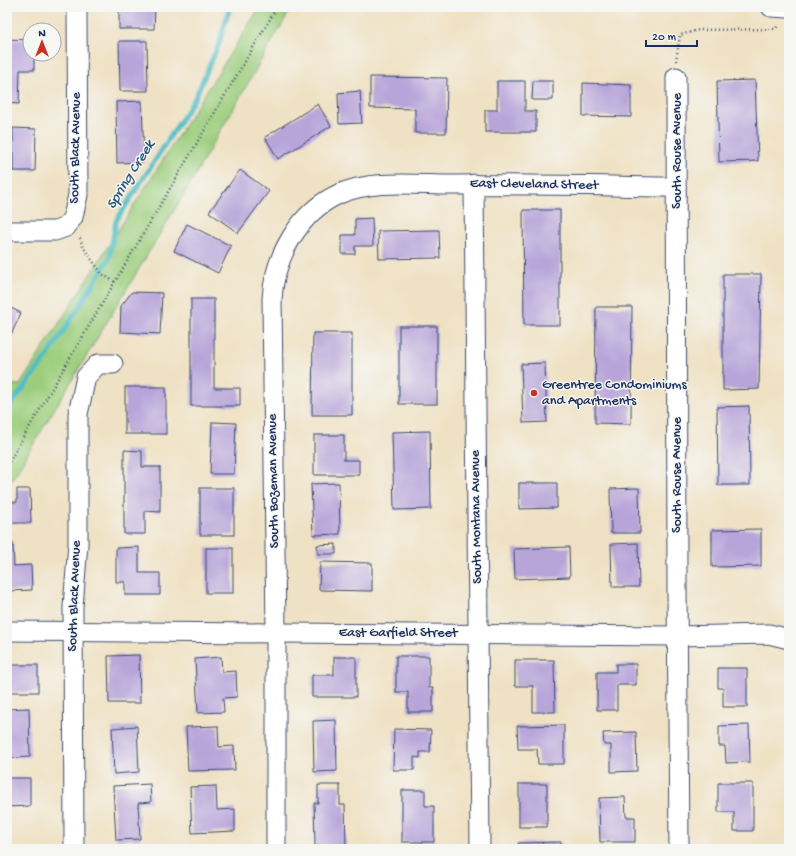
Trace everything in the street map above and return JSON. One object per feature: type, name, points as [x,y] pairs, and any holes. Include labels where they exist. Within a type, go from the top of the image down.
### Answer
[{"type":"street","name":"South Black Avenue","points":[[7,231],[55,231],[66,227],[73,217],[78,195],[77,7]]},
{"type":"street","points":[[771,7],[789,8]]},
{"type":"street","name":"South Rouse Avenue","points":[[676,78],[679,849]]},
{"type":"street","name":"East Cleveland Street","points":[[392,185],[474,184],[676,187]]},
{"type":"street","name":"South Montana Avenue","points":[[474,184],[480,849]]},
{"type":"street","name":"South Bozeman Avenue","points":[[276,849],[276,632],[272,294],[281,257],[297,228],[310,214],[323,203],[339,194],[361,187],[392,185]]},
{"type":"street","name":"South Black Avenue","points":[[74,849],[73,607],[78,544],[78,414],[86,377],[98,364],[113,364]]},
{"type":"street","name":"East Garfield Street","points":[[7,631],[478,633],[677,636],[769,634],[789,639]]},
{"type":"path","points":[[7,465],[277,7]]},
{"type":"path","points":[[676,78],[676,56],[680,35],[699,30],[775,30],[780,24]]},
{"type":"path","points":[[83,247],[102,274],[114,282]]},
{"type":"green space","points":[[256,7],[292,7],[184,194],[7,488],[7,384],[20,385],[256,13]]},
{"type":"building","points":[[119,7],[155,8],[154,29],[119,29]]},
{"type":"building","points":[[7,39],[22,40],[22,62],[34,62],[34,70],[20,70],[19,104],[7,103]]},
{"type":"building","points":[[119,41],[147,41],[148,91],[120,91]]},
{"type":"building","points":[[370,77],[447,78],[446,133],[415,133],[415,109],[370,108]]},
{"type":"building","points":[[755,80],[758,161],[719,162],[717,81]]},
{"type":"building","points":[[497,81],[525,81],[525,111],[536,111],[536,132],[485,132],[485,110],[497,110]]},
{"type":"building","points":[[533,81],[553,81],[553,100],[532,100]]},
{"type":"building","points":[[583,83],[631,85],[631,117],[583,116]]},
{"type":"building","points":[[360,91],[362,123],[339,124],[338,93]]},
{"type":"building","points":[[142,101],[144,162],[117,163],[116,102]]},
{"type":"building","points":[[318,104],[331,126],[278,159],[265,137]]},
{"type":"building","points":[[13,128],[36,129],[35,171],[13,171]]},
{"type":"building","points":[[240,170],[269,191],[238,233],[209,212]]},
{"type":"building","points":[[523,210],[560,210],[560,325],[524,325]]},
{"type":"building","points":[[372,218],[373,246],[355,246],[355,254],[342,254],[342,235],[355,235],[355,219]]},
{"type":"building","points":[[187,224],[231,246],[218,273],[174,251]]},
{"type":"building","points":[[439,230],[440,258],[379,259],[378,231]]},
{"type":"building","points":[[723,274],[761,274],[759,389],[723,390]]},
{"type":"building","points":[[132,292],[162,293],[160,334],[120,332],[121,306]]},
{"type":"building","points":[[191,299],[214,299],[214,388],[240,388],[240,406],[191,406]]},
{"type":"building","points":[[7,306],[21,313],[10,337],[7,336]]},
{"type":"building","points":[[596,307],[632,307],[631,424],[595,423]]},
{"type":"building","points":[[399,326],[437,326],[437,404],[399,404]]},
{"type":"building","points":[[313,333],[352,333],[352,415],[312,415]]},
{"type":"building","name":"Greentree Condominiums and Apartments","points":[[545,363],[547,422],[523,423],[521,364]]},
{"type":"building","points":[[125,387],[166,387],[166,434],[125,434]]},
{"type":"building","points":[[749,406],[750,485],[718,485],[717,407]]},
{"type":"building","points":[[212,422],[236,423],[234,474],[210,474]]},
{"type":"building","points":[[430,431],[431,509],[394,510],[392,432]]},
{"type":"building","points":[[314,435],[344,435],[344,460],[359,460],[359,475],[314,475]]},
{"type":"building","points":[[124,450],[142,451],[142,467],[160,467],[160,512],[145,511],[145,534],[124,534]]},
{"type":"building","points":[[339,483],[340,534],[313,535],[311,484]]},
{"type":"building","points":[[519,483],[557,483],[557,508],[519,509]]},
{"type":"building","points":[[200,488],[234,488],[234,535],[200,535]]},
{"type":"building","points":[[639,488],[640,533],[611,533],[610,489]]},
{"type":"building","points":[[17,489],[30,489],[31,523],[8,523],[7,502],[17,502]]},
{"type":"building","points":[[761,529],[761,566],[712,567],[712,530]]},
{"type":"building","points":[[7,543],[13,543],[14,566],[31,565],[32,590],[7,591]]},
{"type":"building","points":[[638,543],[639,587],[612,587],[611,544]]},
{"type":"building","points":[[336,544],[336,554],[318,554],[317,545]]},
{"type":"building","points":[[139,547],[139,573],[160,573],[160,595],[125,595],[125,582],[116,582],[116,548]]},
{"type":"building","points":[[569,547],[570,577],[515,579],[514,549]]},
{"type":"building","points":[[206,548],[233,548],[233,593],[206,593]]},
{"type":"building","points":[[320,562],[372,563],[372,591],[319,590]]},
{"type":"building","points":[[139,655],[140,703],[109,703],[108,656]]},
{"type":"building","points":[[396,656],[429,656],[429,688],[433,688],[433,712],[408,712],[408,692],[396,692]]},
{"type":"building","points":[[221,657],[222,672],[236,671],[237,697],[223,698],[224,712],[198,713],[195,659]]},
{"type":"building","points":[[334,657],[356,657],[356,697],[312,697],[312,675],[334,675]]},
{"type":"building","points":[[515,660],[554,660],[555,712],[533,712],[533,686],[515,686]]},
{"type":"building","points":[[616,664],[636,664],[636,685],[617,685],[617,710],[597,710],[597,672],[616,672]]},
{"type":"building","points":[[7,665],[38,665],[38,692],[7,692]]},
{"type":"building","points":[[718,668],[747,668],[747,707],[723,707],[723,688],[718,688]]},
{"type":"building","points":[[29,708],[30,757],[7,758],[7,709]]},
{"type":"building","points":[[336,720],[337,771],[314,772],[313,721]]},
{"type":"building","points":[[564,725],[564,764],[538,764],[537,749],[518,749],[517,726]]},
{"type":"building","points":[[749,725],[750,762],[726,763],[725,746],[719,746],[719,726]]},
{"type":"building","points":[[137,726],[139,772],[114,774],[112,728]]},
{"type":"building","points":[[218,726],[219,747],[234,746],[235,770],[188,771],[186,727]]},
{"type":"building","points":[[394,729],[431,730],[430,752],[420,752],[420,758],[414,757],[414,770],[393,770]]},
{"type":"building","points":[[636,732],[637,771],[611,772],[611,745],[604,745],[603,733]]},
{"type":"building","points":[[7,778],[30,778],[30,806],[7,807]]},
{"type":"building","points":[[718,783],[753,783],[753,831],[734,831],[734,812],[718,812]]},
{"type":"building","points":[[150,784],[151,802],[138,803],[140,839],[116,840],[113,786]]},
{"type":"building","points":[[519,784],[547,784],[547,827],[519,827]]},
{"type":"building","points":[[318,785],[340,785],[340,805],[345,805],[346,846],[315,846],[314,803],[318,803]]},
{"type":"building","points":[[216,786],[217,810],[235,809],[235,831],[192,833],[190,787]]},
{"type":"building","points":[[402,790],[425,790],[425,806],[434,806],[434,842],[402,842]]},
{"type":"building","points":[[625,797],[626,817],[635,817],[635,842],[600,842],[599,798]]},
{"type":"building","points":[[561,842],[561,849],[518,849],[518,843]]},
{"type":"waterway","name":"Spring Creek","points":[[7,410],[47,357],[109,259],[116,221],[195,98],[219,44],[230,7]]},
{"type":"place","name":"Greentree Condominiums and Apartments","points":[[534,393]]}]
